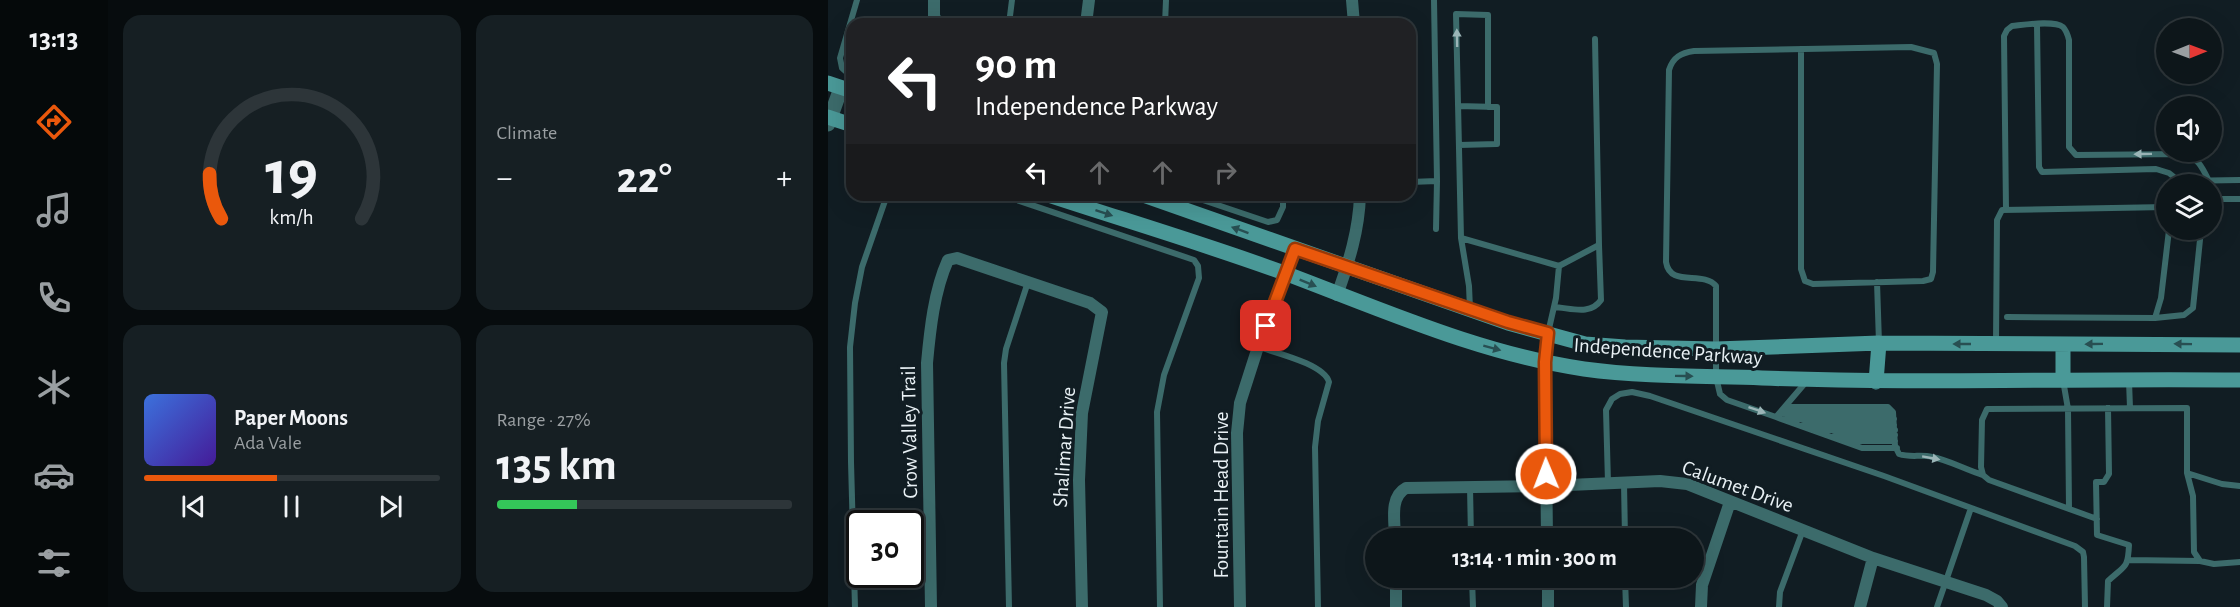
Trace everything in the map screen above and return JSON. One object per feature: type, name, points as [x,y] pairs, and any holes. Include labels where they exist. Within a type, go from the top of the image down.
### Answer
[{"type":"main road","points":[[829,120],[846,124]]},
{"type":"main road","name":"Independence Parkway","points":[[1066,201],[1286,274],[1337,295],[1484,346],[1545,362],[1626,373],[1876,382],[2063,379],[2240,380]]},
{"type":"main road","name":"Independence Parkway","points":[[1160,201],[1470,309],[1585,344],[1716,349],[1879,343],[2240,345]]},
{"type":"main road","points":[[1545,362],[1548,333]]},
{"type":"main road","points":[[1876,382],[1879,343]]},
{"type":"main road","points":[[2063,344],[2063,379]]},
{"type":"street","points":[[934,0],[935,18]]},
{"type":"street","points":[[1087,18],[1089,0]]},
{"type":"street","points":[[1352,0],[1354,18]]},
{"type":"street","points":[[829,120],[843,85]]},
{"type":"street","points":[[1337,295],[1360,219],[1360,201]]},
{"type":"street","name":"Fountain Head Drive","points":[[1240,607],[1238,417],[1244,388],[1258,346],[1295,249]]},
{"type":"street","name":"Shalimar Drive","points":[[948,260],[957,258],[1090,303],[1102,312],[1082,413],[1079,480],[1082,607]]},
{"type":"street","name":"Crow Valley Trail","points":[[931,607],[927,363],[943,271],[948,260]]},
{"type":"street","points":[[1545,362],[1547,528]]},
{"type":"street","name":"Calumet Drive","points":[[1395,528],[1395,500],[1401,491],[1417,488],[1660,481],[1687,484],[1873,558],[1946,581],[1999,604]]},
{"type":"street","points":[[1701,607],[1702,585],[1730,502]]},
{"type":"street","points":[[1860,607],[1873,558]]},
{"type":"street","points":[[1396,588],[1396,607]]},
{"type":"street","points":[[1548,588],[1548,607]]},
{"type":"lane","points":[[851,18],[856,0]]},
{"type":"lane","points":[[1010,18],[1012,0]]},
{"type":"lane","points":[[1165,18],[1166,0]]},
{"type":"lane","points":[[1434,0],[1436,229]]},
{"type":"lane","points":[[1470,309],[1469,286],[1461,238],[1456,14],[1488,15],[1488,107]]},
{"type":"lane","points":[[2006,210],[2004,36],[2012,26],[2056,24],[2064,28],[2069,40],[2068,147],[2076,155],[2191,155],[2205,174]]},
{"type":"lane","points":[[2037,25],[2039,167],[2042,172],[2156,169],[2170,174]]},
{"type":"lane","points":[[843,85],[840,58],[846,36]]},
{"type":"lane","points":[[1554,306],[1587,310],[1596,308],[1601,300],[1595,39]]},
{"type":"lane","points":[[1801,49],[1801,269],[1805,281],[1813,284],[1928,281],[1933,272],[1936,57],[1934,53],[1911,47],[1801,49],[1694,51],[1679,55],[1672,62],[1669,70],[1667,268],[1674,276],[1705,279],[1712,281],[1716,286],[1716,377],[1720,394],[1726,400],[1779,416],[1895,430]]},
{"type":"lane","points":[[1458,106],[1497,107],[1497,144],[1459,145]]},
{"type":"lane","points":[[2222,181],[2240,180]]},
{"type":"lane","points":[[1416,182],[1437,181]]},
{"type":"lane","points":[[2222,199],[2240,199]]},
{"type":"lane","points":[[855,607],[850,347],[862,267],[885,201]]},
{"type":"lane","points":[[1020,201],[1194,260],[1198,266],[1198,278],[1164,375],[1157,412],[1160,607]]},
{"type":"lane","points":[[1206,201],[1268,222],[1277,220],[1283,207],[1283,201]]},
{"type":"lane","points":[[1996,344],[1997,220],[2002,210],[2156,207]]},
{"type":"lane","points":[[1461,238],[1559,266],[1599,245]]},
{"type":"lane","points":[[2155,318],[2161,298],[2168,240]]},
{"type":"lane","points":[[2007,317],[2155,318],[2184,315],[2193,308],[2199,240]]},
{"type":"lane","points":[[1548,333],[1559,266]]},
{"type":"lane","points":[[1009,607],[1004,363],[1006,349],[1028,282]]},
{"type":"lane","points":[[1877,282],[1879,343]]},
{"type":"lane","points":[[1258,346],[1319,368],[1329,381],[1316,434],[1318,607]]},
{"type":"lane","points":[[2063,379],[2068,409],[2069,509]]},
{"type":"lane","points":[[1779,416],[1808,380]]},
{"type":"lane","points":[[2129,380],[2130,408]]},
{"type":"lane","points":[[1608,483],[1606,410],[1612,399],[1620,393],[1632,392],[1650,396],[2075,546],[2083,552],[2085,607]]},
{"type":"lane","points":[[1786,407],[1888,407],[1899,454],[1910,458],[1935,457],[1983,475],[1989,480],[2097,519]]},
{"type":"lane","points":[[2107,607],[2108,580],[2125,568],[2129,545],[2097,535],[2096,482],[2104,482],[2109,474],[2108,408]]},
{"type":"lane","points":[[1983,475],[1981,467],[1982,420],[1987,409],[2187,408],[2187,472],[2193,496],[2194,552],[2200,561]]},
{"type":"lane","points":[[1779,416],[1796,425],[1842,441],[1895,430]]},
{"type":"lane","points":[[1796,425],[1895,430]]},
{"type":"lane","points":[[1811,430],[1895,430]]},
{"type":"lane","points":[[1827,436],[1895,430]]},
{"type":"lane","points":[[2187,472],[2222,484],[2240,486]]},
{"type":"lane","points":[[1624,483],[1625,528]]},
{"type":"lane","points":[[1470,487],[1471,528]]},
{"type":"lane","points":[[1937,607],[1971,508]]},
{"type":"lane","points":[[1779,607],[1780,592],[1803,531]]},
{"type":"lane","points":[[2128,560],[2200,561],[2214,564],[2240,562]]},
{"type":"lane","points":[[1472,588],[1473,607]]},
{"type":"lane","points":[[1625,588],[1626,607]]},
{"type":"route","points":[[1266,326],[1295,249],[1508,322],[1548,333],[1545,362],[1546,474]]}]
